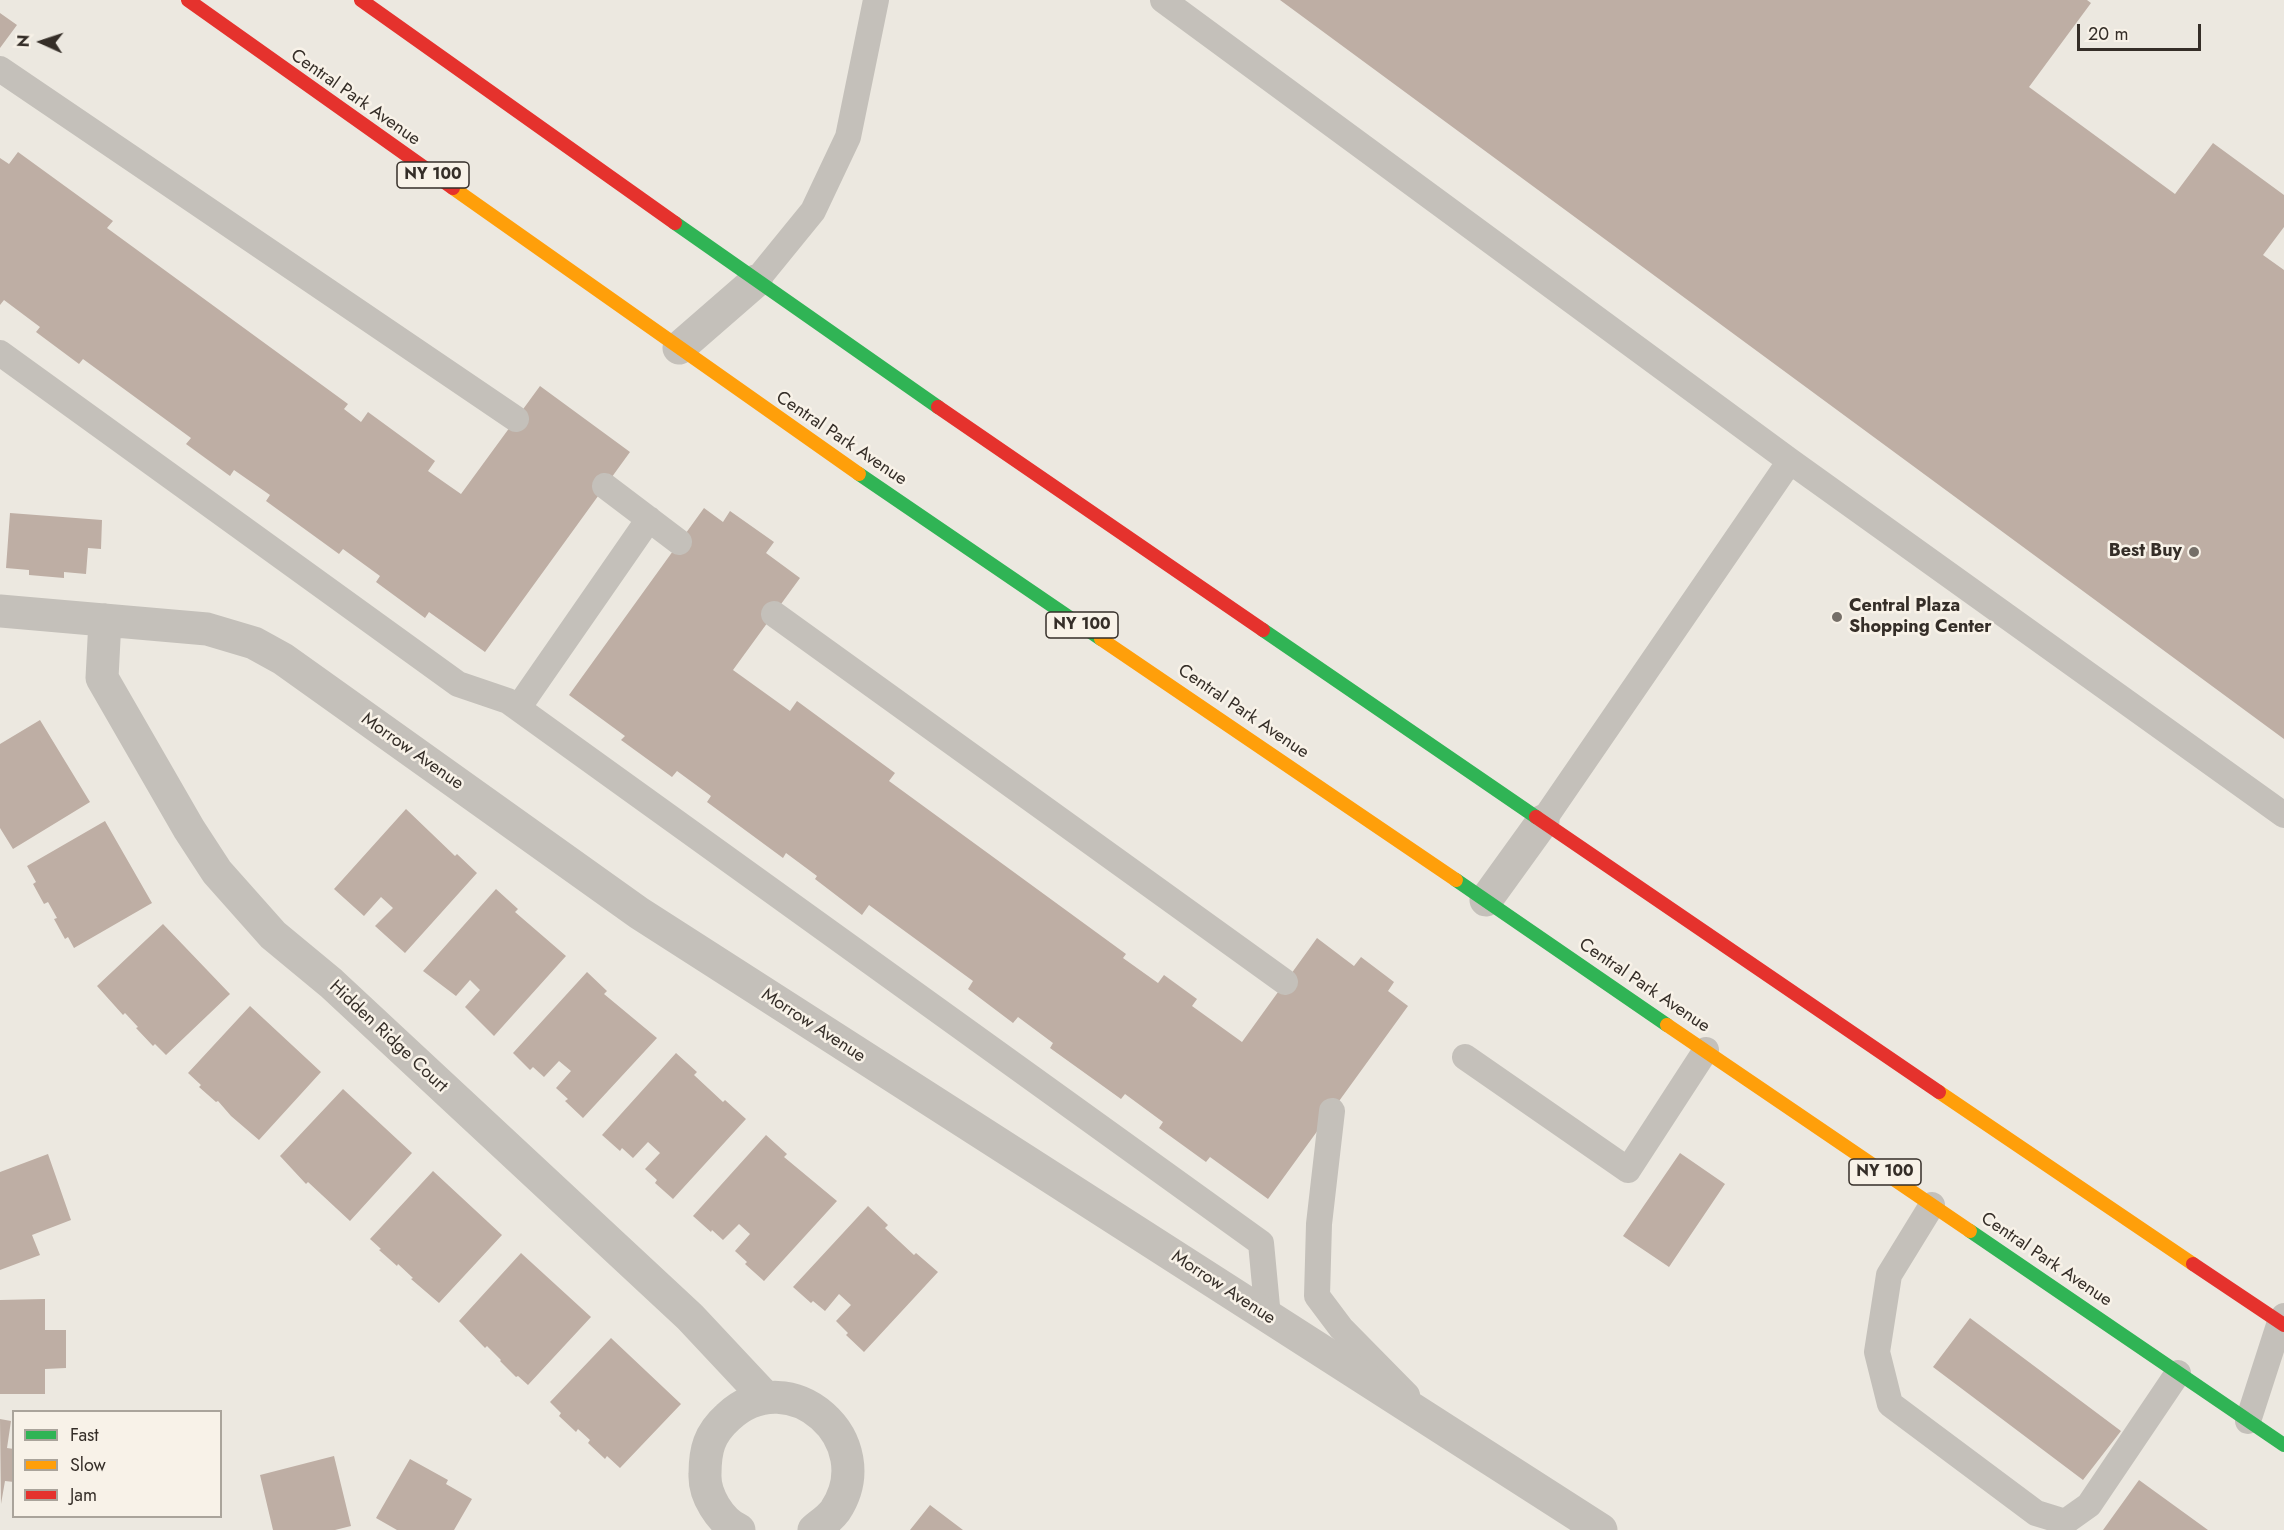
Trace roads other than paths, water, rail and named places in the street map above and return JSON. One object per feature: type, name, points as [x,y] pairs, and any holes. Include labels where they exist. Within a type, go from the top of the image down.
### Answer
[{"type":"main road","name":"Central Park Avenue","points":[[188,0],[821,447],[2284,1445]]},
{"type":"main road","points":[[361,0],[756,282],[1543,821],[2283,1321]]},
{"type":"street","points":[[679,348],[756,282]]},
{"type":"street","name":"Morrow Avenue","points":[[0,611],[207,629],[254,643],[283,659],[639,913],[1601,1530]]},
{"type":"street","name":"Hidden Ridge Court","points":[[105,620],[102,678],[189,829],[217,872],[273,935],[331,983],[690,1317],[765,1397]]},
{"type":"street","points":[[1486,900],[1543,821]]},
{"type":"street","points":[[739,1530],[733,1527],[714,1506],[705,1480],[705,1451],[718,1426],[738,1407],[765,1397],[794,1399],[819,1410],[838,1431],[847,1458],[846,1487],[834,1512],[814,1530]]},
{"type":"lane","points":[[756,282],[813,211],[848,137],[876,0]]},
{"type":"lane","points":[[1163,0],[1790,461],[2284,815]]},
{"type":"lane","points":[[0,69],[516,419]]},
{"type":"lane","points":[[0,353],[458,684],[508,701],[518,708],[1261,1243],[1268,1317]]},
{"type":"lane","points":[[1543,821],[1790,461]]},
{"type":"lane","points":[[605,486],[680,542]]},
{"type":"lane","points":[[518,708],[650,519]]},
{"type":"lane","points":[[774,614],[1285,982]]},
{"type":"lane","points":[[1465,1057],[1628,1170],[1706,1050]]},
{"type":"lane","points":[[1332,1111],[1318,1224],[1317,1296],[1341,1328],[1434,1423]]},
{"type":"lane","points":[[1932,1205],[1888,1275],[1877,1352],[1890,1404],[2036,1513],[2065,1522],[2089,1505],[2178,1373]]},
{"type":"lane","points":[[2248,1421],[2283,1321]]},
{"type":"place","name":"Best Buy","points":[[2194,552]]},
{"type":"place","name":"Central Plaza Shopping Center","points":[[1837,617]]}]
